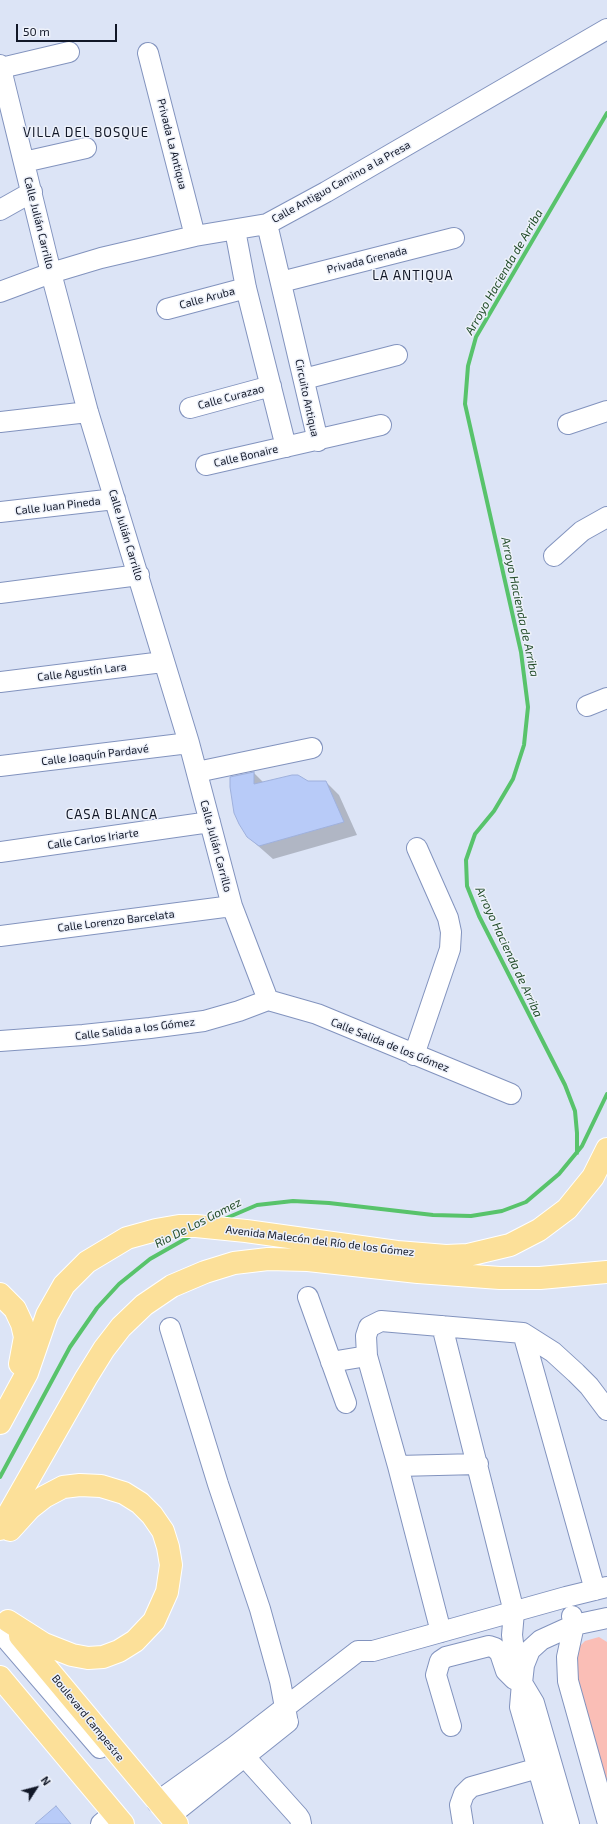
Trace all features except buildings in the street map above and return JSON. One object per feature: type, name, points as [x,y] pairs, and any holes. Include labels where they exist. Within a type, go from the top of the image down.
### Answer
[{"type":"main road","name":"Avenida Malecón del Río de los Gómez","points":[[1,1421],[27,1373],[46,1315],[64,1285],[86,1262],[112,1246],[140,1233],[179,1226],[215,1227],[397,1252],[446,1256],[468,1255],[510,1245],[539,1230],[567,1209],[581,1194],[593,1177],[607,1149]]},
{"type":"main road","name":"Avenida Malecón del Río de los Gómez","points":[[0,1530],[104,1349],[121,1327],[144,1305],[172,1286],[205,1272],[234,1263],[268,1259],[308,1260],[418,1272],[500,1278],[555,1277],[607,1272]]},
{"type":"main road","points":[[0,1294],[15,1309],[22,1324],[25,1337],[20,1362],[1,1421]]},
{"type":"main road","points":[[0,1539],[30,1508],[44,1497],[63,1487],[80,1485],[101,1486],[124,1493],[140,1503],[152,1516],[163,1531],[168,1547],[171,1565],[167,1592],[154,1621],[135,1641],[119,1651],[103,1657],[88,1658],[72,1655],[44,1644],[3,1622]]},
{"type":"main road","name":"Boulevard Campestre","points":[[3,1622],[167,1816]]},
{"type":"main road","points":[[0,1677],[90,1785],[113,1820]]},
{"type":"street","name":"Calle Antiguo Camino a la Presa","points":[[0,292],[51,273],[101,258],[195,236],[267,224],[333,188],[607,29]]},
{"type":"street","points":[[0,66],[69,52]]},
{"type":"street","name":"Privada La Antiqua","points":[[148,53],[195,236]]},
{"type":"street","name":"Calle Julián Carrillo","points":[[0,66],[51,273],[88,412],[139,576],[163,662],[189,743],[232,906],[268,1000]]},
{"type":"street","points":[[24,162],[86,148]]},
{"type":"street","points":[[0,210],[32,192]]},
{"type":"street","name":"Circuito Antiqua","points":[[267,224],[318,441],[286,447]]},
{"type":"street","points":[[235,230],[246,288],[272,386],[286,447]]},
{"type":"street","name":"Privada Grenada","points":[[281,282],[454,238]]},
{"type":"street","name":"Calle Aruba","points":[[167,309],[246,288]]},
{"type":"street","points":[[304,379],[396,355]]},
{"type":"street","name":"Calle Curazao","points":[[190,408],[272,386]]},
{"type":"street","points":[[568,424],[607,411]]},
{"type":"street","points":[[0,422],[88,412]]},
{"type":"street","points":[[318,441],[381,425]]},
{"type":"street","name":"Calle Bonaire","points":[[206,465],[286,447]]},
{"type":"street","name":"Calle Juan Pineda","points":[[0,512],[115,499]]},
{"type":"street","points":[[554,556],[582,531],[607,517]]},
{"type":"street","points":[[0,593],[139,576]]},
{"type":"street","name":"Calle Agustín Lara","points":[[0,682],[163,662]]},
{"type":"street","points":[[586,706],[607,698]]},
{"type":"street","name":"Calle Joaquín Pardavé","points":[[0,766],[189,743]]},
{"type":"street","points":[[197,772],[312,748]]},
{"type":"street","name":"Calle Carlos Iriarte","points":[[0,852],[210,822]]},
{"type":"street","points":[[414,1055],[450,949],[451,932],[448,918],[417,848]]},
{"type":"street","name":"Calle Lorenzo Barcelata","points":[[0,936],[232,906]]},
{"type":"street","name":"Calle Salida de los Gómez","points":[[268,1000],[317,1014],[511,1094]]},
{"type":"street","name":"Calle Salida a los Gómez","points":[[0,1041],[83,1035],[196,1022],[239,1011],[268,1000]]},
{"type":"street","points":[[308,1297],[346,1404]]},
{"type":"street","points":[[441,1632],[398,1466],[367,1356],[366,1336],[370,1326],[381,1321],[523,1333],[553,1352],[576,1373],[589,1386],[607,1410]]},
{"type":"street","points":[[442,1326],[478,1464],[514,1612],[512,1635],[515,1659],[522,1683],[534,1703],[554,1824]]},
{"type":"street","points":[[170,1328],[218,1484],[260,1609],[280,1681],[286,1715]]},
{"type":"street","points":[[167,1816],[245,1757],[286,1715],[323,1685],[358,1651],[373,1651],[566,1596],[601,1588],[523,1333]]},
{"type":"street","points":[[331,1362],[367,1356]]},
{"type":"street","points":[[398,1466],[478,1464]]},
{"type":"street","points":[[566,1596],[578,1629],[567,1657],[568,1681],[607,1820]]},
{"type":"street","points":[[522,1683],[524,1665],[530,1650],[541,1640],[605,1623]]},
{"type":"street","points":[[451,1726],[436,1675],[440,1661],[489,1646],[495,1648],[500,1653],[506,1671],[514,1679],[522,1683]]},
{"type":"street","points":[[0,1665],[80,1760],[90,1785]]},
{"type":"street","points":[[167,1816],[234,1747],[286,1715]]},
{"type":"street","points":[[245,1757],[298,1816],[301,1824]]},
{"type":"street","points":[[463,1824],[460,1805],[464,1794],[472,1787],[544,1766]]},
{"type":"street","points":[[544,1766],[569,1824]]},
{"type":"shaded area","points":[[599,1637],[607,1642],[607,1784],[575,1673],[578,1648],[585,1641]]},
{"type":"waterway","name":"Arroyo Hacienda de Arriba","points":[[577,1153],[575,1111],[565,1085],[479,916],[467,886],[466,860],[475,834],[494,811],[513,779],[524,745],[528,707],[521,652],[465,404],[468,366],[476,337],[607,113]]},
{"type":"waterway","name":"Rio De Los Gomez","points":[[222,1220],[257,1205],[293,1201],[329,1203],[433,1215],[471,1216],[502,1211],[526,1202],[559,1174],[582,1146],[607,1094]]},
{"type":"waterway","name":"Rio De Los Gomez","points":[[0,1477],[70,1347],[97,1308],[119,1284],[150,1259],[194,1234]]},
{"type":"district","name":"VILLA DEL BOSQUE","points":[[86,133]]},
{"type":"district","name":"LA ANTIQUA","points":[[413,276]]},
{"type":"district","name":"CASA BLANCA","points":[[112,815]]}]
